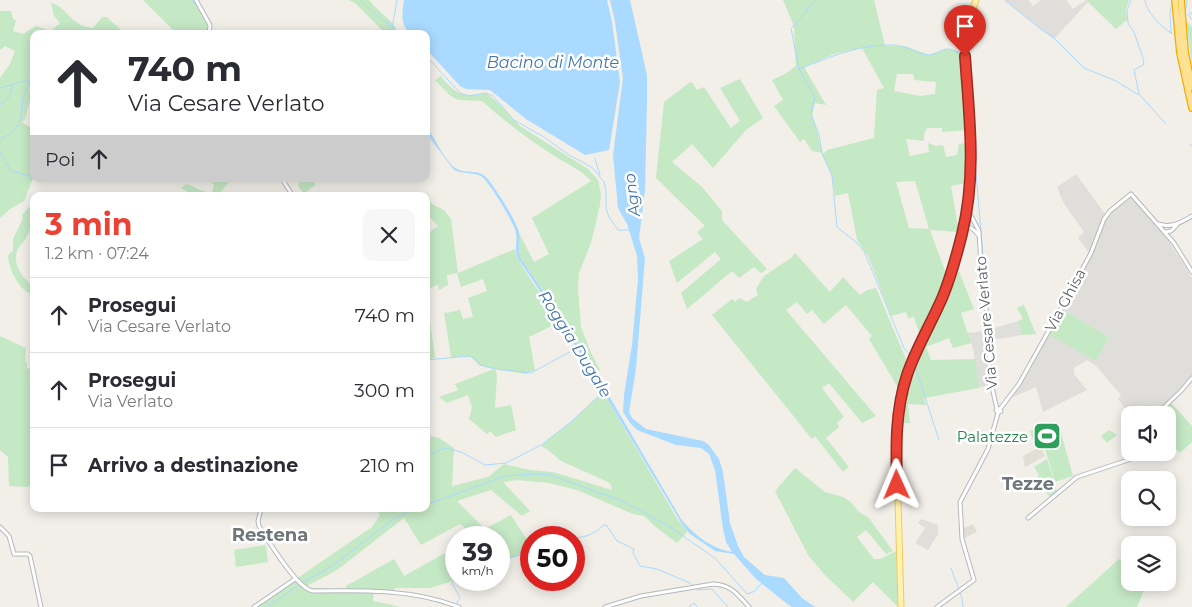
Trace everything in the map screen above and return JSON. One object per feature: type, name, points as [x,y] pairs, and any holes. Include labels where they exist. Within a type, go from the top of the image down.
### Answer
[{"type":"highway","points":[[1175,0],[1180,53],[1192,108]]},
{"type":"highway","points":[[1181,0],[1184,42],[1192,87]]},
{"type":"main road","points":[[971,0],[972,10]]},
{"type":"main road","points":[[901,607],[896,427],[900,402],[911,365],[944,294],[964,224],[971,175],[965,56],[972,10],[976,0]]},
{"type":"street","points":[[196,0],[210,25],[209,30]]},
{"type":"street","name":"Via Ghisa","points":[[998,411],[1019,384],[1061,309],[1091,253],[1104,218],[1131,194],[1158,223]]},
{"type":"street","name":"Via Cesare Verlato","points":[[936,607],[974,580],[962,539],[960,502],[988,449],[998,411],[989,374],[990,332],[983,294],[979,236],[977,226],[966,207]]},
{"type":"street","points":[[1165,232],[1170,227],[1192,216]]},
{"type":"street","points":[[964,224],[973,223],[977,226]]},
{"type":"street","points":[[1158,223],[1170,227]]},
{"type":"street","points":[[1158,223],[1192,272]]},
{"type":"street","name":"Via Cesare Verlato","points":[[964,224],[979,236]]},
{"type":"street","points":[[1172,241],[1174,229],[1178,224]]},
{"type":"street","points":[[962,234],[970,229]]},
{"type":"street","points":[[1165,232],[1174,229]]},
{"type":"street","points":[[1165,406],[1192,378]]},
{"type":"street","points":[[1028,518],[1078,477],[1125,461]]},
{"type":"street","points":[[260,512],[259,526],[296,580],[303,587],[313,591],[370,590],[433,598],[459,607]]},
{"type":"street","points":[[0,527],[9,536],[14,554],[28,554],[30,556],[41,607]]},
{"type":"street","points":[[254,607],[296,580]]},
{"type":"street","points":[[605,607],[641,596],[722,584],[732,589],[748,607]]},
{"type":"shaded area","points":[[1006,0],[1028,0],[1033,6],[1041,0],[1066,0],[1073,9],[1086,0],[1088,2],[1054,39]]},
{"type":"shaded area","points":[[1076,174],[1105,214],[1089,253],[1078,238],[1084,232],[1063,202],[1057,187]]},
{"type":"shaded area","points":[[1130,196],[1165,235],[1192,278],[1192,375],[1182,388],[1163,406],[1123,406],[1118,399],[1121,395],[1096,366],[1087,360],[1074,368],[1074,374],[1087,390],[1043,412],[1036,387],[1013,397],[1049,335],[1096,360],[1109,337],[1062,309],[1083,270],[1102,223],[1112,211]]},
{"type":"shaded area","points":[[1018,321],[1022,335],[991,340],[991,329]]},
{"type":"shaded area","points":[[987,331],[986,374],[988,385],[979,388],[973,348],[967,333]]},
{"type":"shaded area","points":[[1036,449],[1042,450],[1045,456],[1025,467],[1023,456]]},
{"type":"shaded area","points":[[921,519],[938,525],[938,534],[928,550],[915,543],[925,528],[918,523]]},
{"type":"shaded area","points":[[973,524],[977,532],[964,538],[962,529]]},
{"type":"green space","points":[[143,0],[193,0],[207,24],[207,30],[173,30]]},
{"type":"green space","points":[[349,0],[369,0],[396,28],[395,30],[382,30],[355,3]]},
{"type":"green space","points":[[783,0],[874,0],[885,46],[905,46],[929,55],[946,49],[964,52],[968,130],[942,132],[942,128],[927,128],[924,134],[924,141],[906,139],[910,156],[929,152],[928,143],[936,146],[943,145],[946,157],[957,155],[959,144],[968,143],[966,183],[951,186],[959,232],[930,230],[945,271],[948,271],[922,333],[919,332],[914,317],[908,318],[906,312],[891,316],[868,256],[857,240],[848,193],[835,196],[832,174],[822,155],[827,150],[874,138],[877,90],[884,88],[862,48],[834,54],[804,67],[826,105],[815,103],[812,115],[822,153],[812,151],[804,139],[800,142],[774,106],[783,100],[772,80],[796,66],[794,26]],"holes":[[[897,74],[913,74],[914,80],[936,82],[935,94],[920,96],[894,91]],[[915,181],[929,229],[909,228],[896,182]]]},
{"type":"green space","points":[[1086,0],[1129,0],[1126,10],[1127,20],[1116,29]]},
{"type":"green space","points":[[51,3],[62,8],[75,21],[86,27],[93,28],[102,17],[107,17],[121,30],[52,30],[60,23],[54,16]]},
{"type":"green space","points":[[0,11],[11,11],[16,21],[13,31],[23,34],[36,26],[48,30],[30,30],[30,99],[25,119],[22,122],[30,127],[30,182],[32,182],[24,201],[10,209],[0,218],[0,78],[10,64],[15,51],[5,46],[0,50]]},
{"type":"green space","points":[[1186,21],[1192,27],[1192,65]]},
{"type":"green space","points":[[440,75],[450,87],[465,95],[486,93],[520,126],[588,169],[598,180],[601,194],[600,205],[591,243],[579,273],[578,288],[581,327],[600,370],[595,373],[581,348],[568,332],[556,310],[521,259],[518,251],[519,233],[534,262],[549,254],[532,218],[591,181],[578,170],[525,136],[482,101],[459,100],[451,96],[435,80]]},
{"type":"green space","points":[[740,79],[763,118],[746,130],[713,168],[692,144],[672,162],[702,187],[722,211],[722,220],[767,269],[761,273],[754,267],[739,278],[732,271],[687,309],[681,293],[721,259],[715,252],[677,283],[669,261],[703,239],[697,232],[705,226],[656,178],[664,102],[692,82],[697,90],[704,87],[731,128],[740,121],[720,88]]},
{"type":"green space","points":[[212,182],[229,182],[221,192],[212,192],[214,185]]},
{"type":"green space","points":[[300,182],[314,182],[315,185],[306,192],[302,192],[298,186]]},
{"type":"green space","points":[[186,184],[208,192],[188,192],[181,188]]},
{"type":"green space","points":[[430,201],[444,210],[451,219],[458,273],[515,249],[527,275],[560,322],[529,337],[535,370],[526,374],[495,369],[497,375],[495,408],[511,405],[516,430],[496,437],[490,431],[487,434],[469,419],[472,407],[468,395],[447,403],[439,397],[458,390],[455,384],[494,369],[479,365],[471,357],[451,357],[444,312],[460,310],[463,319],[473,317],[468,298],[487,291],[483,279],[461,287],[457,273],[447,275],[448,285],[439,290],[438,284],[430,289],[430,232],[438,226],[430,217]]},
{"type":"green space","points":[[30,206],[30,227],[19,247],[16,258],[19,269],[30,283],[30,293],[16,280],[8,257],[13,251],[13,239],[23,218],[22,215]]},
{"type":"green space","points":[[795,253],[830,292],[843,277],[860,295],[867,290],[876,288],[908,364],[900,391],[869,339],[872,336],[846,305],[824,324],[812,310],[807,314],[797,302],[786,310],[876,416],[862,423],[829,383],[822,388],[844,417],[837,423],[839,427],[826,438],[849,467],[843,472],[815,436],[812,439],[712,315],[732,299],[735,302],[739,298],[747,302],[758,295],[756,289],[764,276],[791,258]]},
{"type":"green space","points":[[954,271],[959,271],[974,309],[961,313],[971,343],[953,348],[949,338],[926,347],[931,360],[975,359],[979,388],[924,398],[926,405],[908,404],[910,423],[900,423],[907,384],[913,365]]},
{"type":"green space","points":[[1024,305],[1037,334],[1022,335],[1018,321],[1023,319],[1017,308]]},
{"type":"green space","points":[[1062,309],[1109,337],[1096,361],[1049,335]]},
{"type":"green space","points":[[430,320],[435,358],[430,359]]},
{"type":"green space","points":[[0,336],[26,348],[25,362],[27,362],[27,368],[30,369],[30,485],[28,487],[9,486],[8,457],[0,450]]},
{"type":"green space","points":[[603,392],[678,520],[688,531],[677,543],[644,516],[633,514],[577,490],[549,483],[517,480],[503,482],[530,511],[522,516],[491,490],[457,501],[482,526],[462,526],[460,524],[445,526],[445,532],[421,545],[404,518],[337,570],[307,586],[307,588],[347,589],[346,586],[394,559],[404,576],[445,553],[445,583],[430,588],[395,588],[394,592],[374,590],[373,601],[401,607],[255,607],[372,527],[380,515],[378,512],[430,512],[430,436],[439,438],[454,448],[452,486],[488,477],[504,464],[530,470],[553,472],[612,490],[608,482],[561,461],[541,446]]},
{"type":"green space","points":[[1176,408],[1192,426],[1192,442],[1180,453],[1176,449]]},
{"type":"green space","points":[[1058,422],[1073,476],[1055,482],[1045,449],[1036,448],[1030,431]]},
{"type":"green space","points":[[1109,430],[1117,435],[1107,443],[1101,436]]},
{"type":"green space","points":[[1047,459],[1057,491],[1050,497],[1042,488],[1030,483],[1039,475],[1034,467]]},
{"type":"green space","points":[[795,468],[825,492],[843,497],[851,502],[859,512],[868,517],[893,551],[886,554],[866,530],[857,537],[874,559],[880,559],[896,551],[898,607],[873,582],[853,602],[823,573],[808,555],[775,491]]},
{"type":"green space","points":[[511,515],[520,529],[520,554],[510,559],[510,526],[491,526]]},
{"type":"green space","points":[[266,545],[268,562],[236,567],[234,550]]},
{"type":"green space","points":[[1119,559],[1121,561],[1121,591],[1144,591],[1137,607],[1066,607]]},
{"type":"water","name":"Bacino di Monte","points":[[404,0],[607,0],[620,82],[609,150],[585,155],[526,119],[490,90],[466,89],[460,86],[430,53],[430,30],[407,30],[402,18]]},
{"type":"water","name":"Agno","points":[[610,0],[630,0],[647,75],[645,190],[639,238],[645,258],[636,369],[629,412],[632,418],[646,429],[703,441],[709,445],[719,459],[723,472],[730,523],[744,557],[765,575],[784,578],[802,598],[815,607],[792,607],[756,579],[734,554],[715,551],[690,534],[682,524],[578,350],[565,333],[554,312],[519,260],[516,252],[516,233],[495,193],[481,176],[454,170],[430,138],[430,132],[444,155],[457,169],[479,173],[489,181],[505,204],[518,228],[521,259],[556,310],[568,332],[581,348],[681,519],[691,530],[710,544],[732,552],[726,542],[715,470],[709,454],[701,448],[676,445],[637,430],[623,412],[638,279],[637,256],[627,224],[618,208],[613,155],[623,78]]},
{"type":"waterway","points":[[192,0],[200,10]]},
{"type":"waterway","points":[[361,0],[396,30]]},
{"type":"waterway","name":"Roggia Dugale","points":[[392,30],[397,0]]},
{"type":"waterway","points":[[816,0],[791,29],[799,69],[815,98],[811,114],[819,135],[822,153],[832,176],[837,227],[864,251],[904,348],[912,357]]},
{"type":"waterway","points":[[1005,0],[1043,31],[1052,36],[1084,68],[1116,81],[1139,94]]},
{"type":"waterway","points":[[1131,0],[1127,11],[1128,23],[1134,32],[1144,61],[1143,65],[1134,70],[1139,94],[1165,123]]},
{"type":"waterway","points":[[1145,0],[1148,9],[1156,20],[1173,34]]},
{"type":"waterway","points":[[1186,9],[1187,0]]},
{"type":"waterway","points":[[1170,12],[1171,7]]},
{"type":"waterway","points":[[1170,13],[1171,33]]},
{"type":"waterway","points":[[1188,14],[1192,20]]},
{"type":"waterway","points":[[799,69],[845,52],[881,45],[898,45],[930,55],[950,49],[963,55],[963,62]]},
{"type":"waterway","points":[[430,60],[460,93],[469,96],[486,93],[493,96],[514,120],[593,168],[604,182],[606,208],[609,217],[618,230],[630,230]]},
{"type":"waterway","points":[[969,78],[969,94]]},
{"type":"waterway","points":[[0,88],[28,80]]},
{"type":"waterway","points":[[0,140],[13,131],[19,123],[23,97],[30,81]]},
{"type":"waterway","points":[[0,105],[9,97],[12,86]]},
{"type":"waterway","points":[[970,100],[983,257]]},
{"type":"waterway","points":[[0,152],[11,171],[30,176]]},
{"type":"waterway","points":[[595,159],[600,175]]},
{"type":"waterway","points":[[931,316],[956,244],[969,168]]},
{"type":"waterway","points":[[430,360],[469,356],[474,358],[480,365],[495,369],[531,373],[577,348]]},
{"type":"waterway","points":[[914,363],[939,440]]},
{"type":"waterway","points":[[430,454],[445,448],[461,452],[485,465],[506,463],[541,445],[570,423],[603,392]]},
{"type":"waterway","points":[[430,504],[505,476],[550,475],[622,501],[667,525],[715,558],[747,594],[753,592],[762,583]]},
{"type":"waterway","points":[[302,583],[332,566],[395,518],[408,512]]},
{"type":"waterway","points":[[585,536],[594,533],[604,525],[607,526],[617,541],[634,549],[633,553],[640,566],[657,569],[690,583],[694,587]]},
{"type":"waterway","points":[[510,558],[520,555]]},
{"type":"waterway","points":[[951,568],[962,598],[963,607]]},
{"type":"waterway","points":[[267,607],[299,585]]},
{"type":"waterway","points":[[697,590],[712,589],[728,607]]},
{"type":"waterway","points":[[456,591],[460,598],[456,604]]},
{"type":"waterway","points":[[689,607],[694,603],[697,607]]},
{"type":"place","name":"Palatezze","points":[[1047,436]]},
{"type":"district","name":"Tezze","points":[[1028,484]]},
{"type":"district","name":"Restena","points":[[270,535]]},
{"type":"route","points":[[897,485],[896,427],[900,402],[911,365],[944,294],[964,224],[972,156],[965,56]]}]
